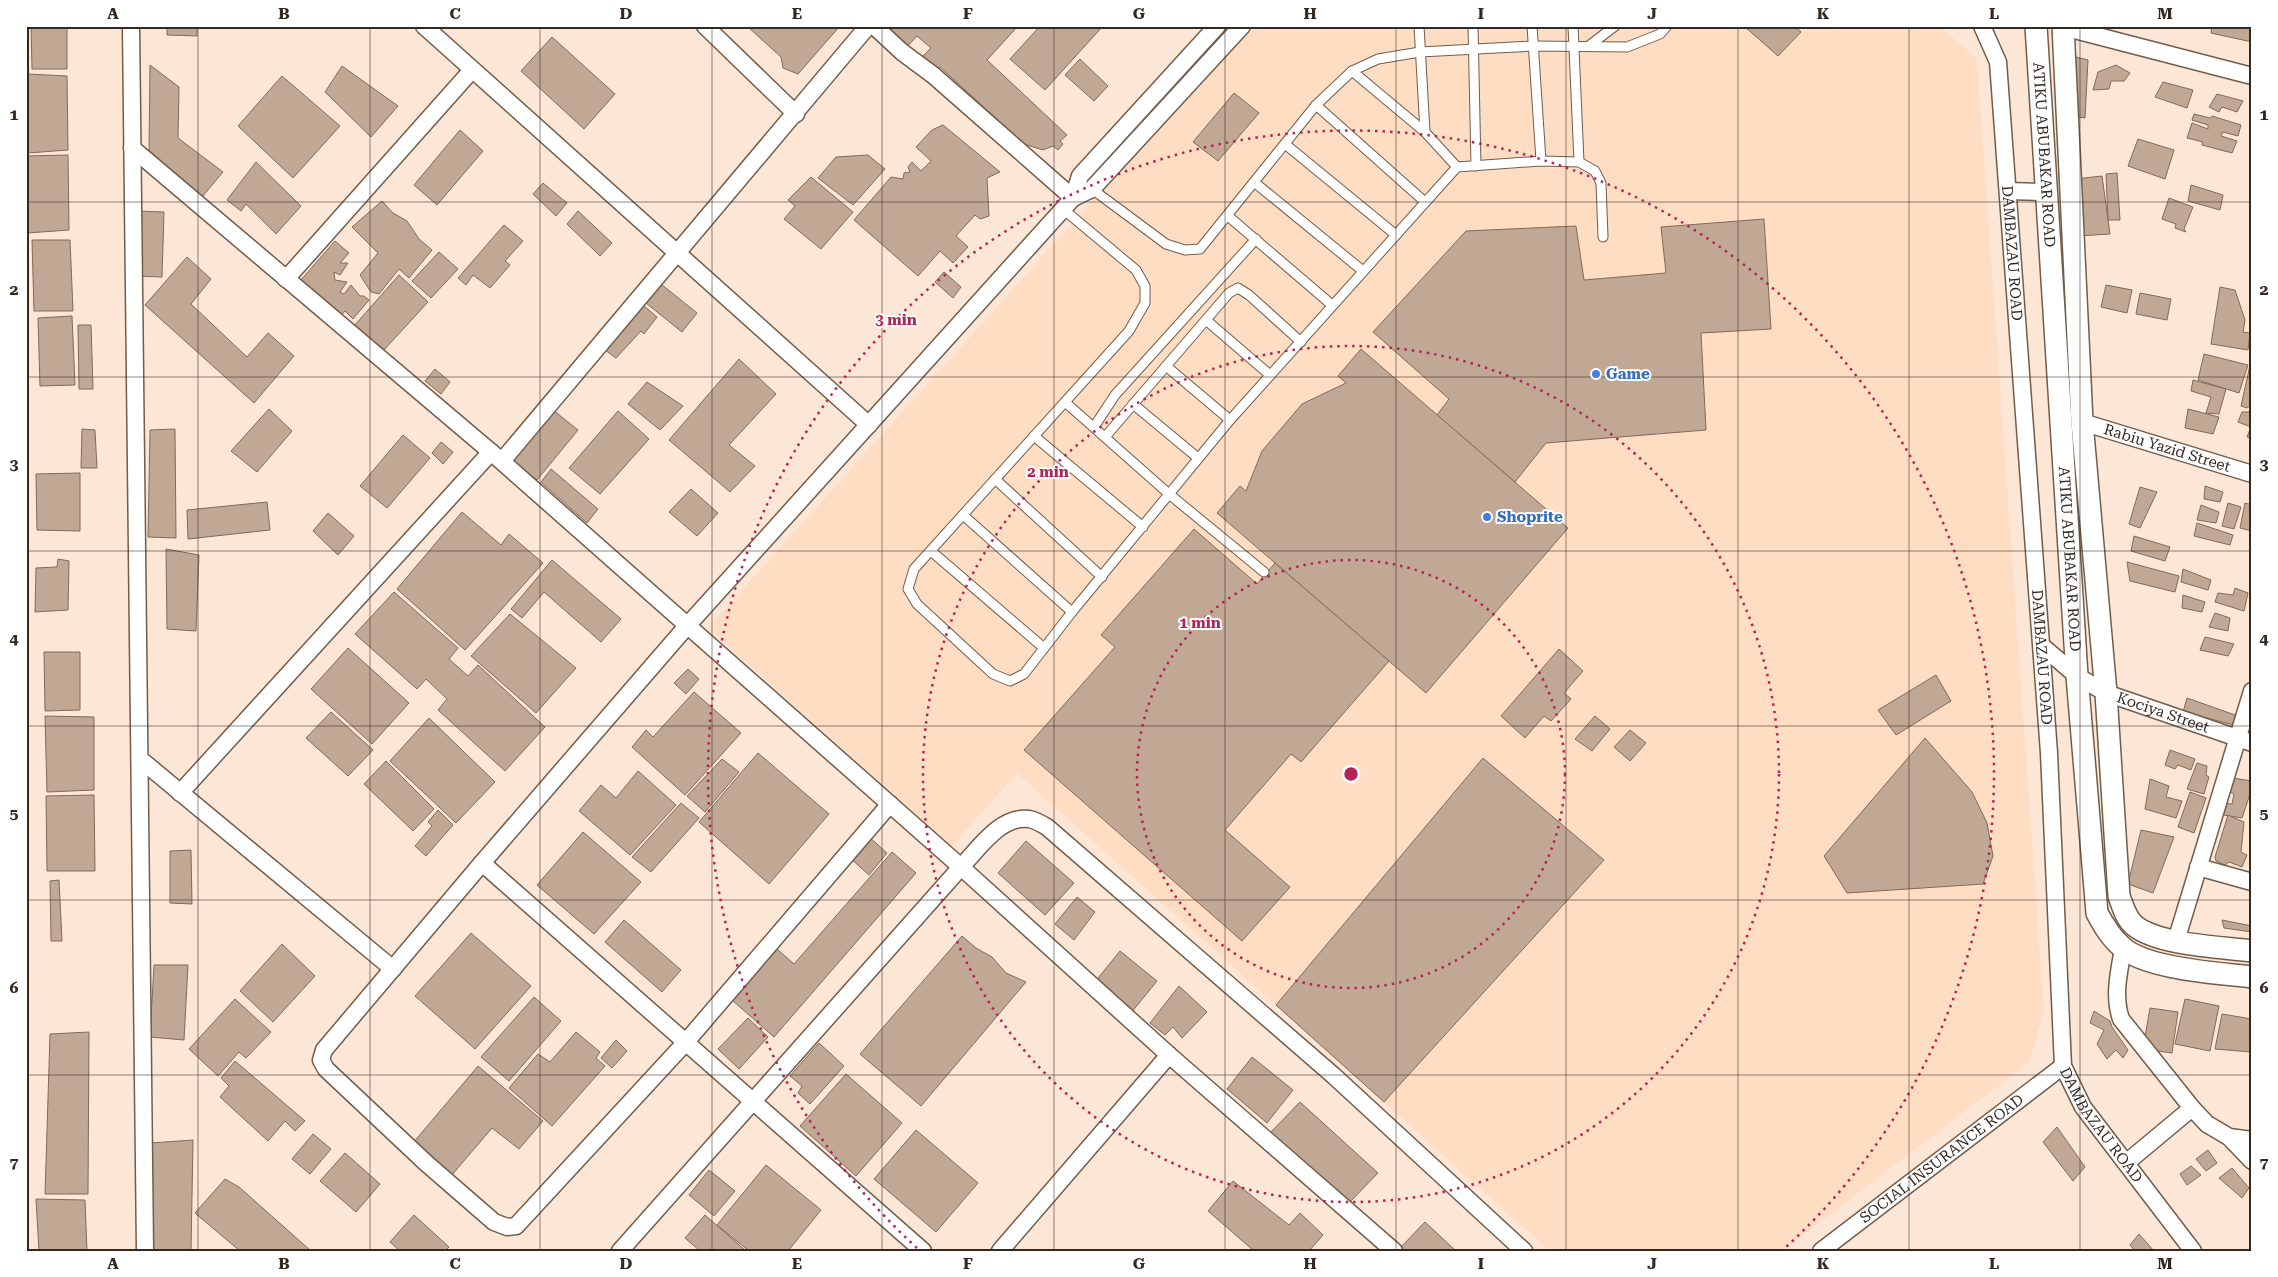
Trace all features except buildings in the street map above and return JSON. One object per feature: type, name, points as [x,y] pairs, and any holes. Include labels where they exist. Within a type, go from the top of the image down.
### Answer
[{"type":"street","points":[[131,26],[145,1251]]},
{"type":"street","points":[[424,26],[869,425]]},
{"type":"street","points":[[705,26],[796,114]]},
{"type":"street","points":[[180,793],[496,456],[678,252],[796,114],[868,26]]},
{"type":"street","points":[[874,26],[902,52],[933,75],[1068,204]]},
{"type":"street","points":[[1068,204],[1080,176],[1217,26]]},
{"type":"street","points":[[890,804],[685,1043],[525,1219],[516,1226],[507,1227],[494,1222],[426,1163],[326,1069],[321,1060],[324,1050],[482,863],[688,626],[1068,204],[1092,189],[1242,26]]},
{"type":"street","name":"DAMBAZAU ROAD","points":[[1982,26],[1998,62],[2008,190],[2050,763],[2063,1066],[2083,1107],[2193,1251]]},
{"type":"street","name":"ATIKU ABUBAKAR ROAD","points":[[2036,26],[2077,676],[2097,913],[2108,933],[2123,949],[2146,960],[2173,966],[2252,977]]},
{"type":"street","points":[[2252,76],[2063,27],[2082,422],[2106,693],[2119,896],[2125,914],[2135,926],[2153,936],[2252,951]]},
{"type":"street","points":[[286,280],[472,70]]},
{"type":"street","points":[[132,148],[496,456],[961,866],[1169,1055],[1394,1251]]},
{"type":"street","points":[[2008,190],[2046,192]]},
{"type":"street","name":"Rabiu Yazid Street","points":[[2082,422],[2252,474]]},
{"type":"street","name":"Kociya Street","points":[[2042,646],[2077,676],[2106,693],[2244,741]]},
{"type":"street","points":[[2176,941],[2198,867],[2244,741],[2252,691]]},
{"type":"street","points":[[140,759],[393,969]]},
{"type":"street","points":[[620,1251],[961,866],[1002,825],[1016,819],[1031,819],[1047,827],[1334,1076],[1524,1251]]},
{"type":"street","points":[[482,863],[923,1251]]},
{"type":"street","points":[[2198,867],[2252,882]]},
{"type":"street","points":[[2123,949],[2117,999],[2117,1007],[2121,1019],[2192,1108],[2207,1124],[2230,1137],[2252,1161]]},
{"type":"street","points":[[1000,1251],[1169,1055]]},
{"type":"street","name":"SOCIAL INSURANCE ROAD","points":[[1821,1251],[2063,1066]]},
{"type":"street","points":[[2126,1162],[2192,1108]]},
{"type":"street","points":[[2230,1137],[2252,1140]]},
{"type":"lane","points":[[1419,26],[1425,132]]},
{"type":"lane","points":[[1473,26],[1476,166]]},
{"type":"lane","points":[[1532,26],[1541,161]]},
{"type":"lane","points":[[1573,26],[1579,162]]},
{"type":"lane","points":[[1590,45],[1615,26]]},
{"type":"lane","points":[[1092,189],[1166,244],[1185,250],[1200,249],[1316,105],[1352,71],[1378,59],[1420,52],[1533,46],[1573,47],[1590,45],[1627,47],[1660,34],[1667,26]]},
{"type":"lane","points":[[1352,71],[1425,132],[1457,167]]},
{"type":"lane","points":[[1316,105],[1425,202]]},
{"type":"lane","points":[[1285,144],[1396,235]]},
{"type":"lane","points":[[1068,204],[1136,270],[1145,286],[1145,303],[1129,331],[914,570],[908,589],[917,604],[993,674],[1010,680],[1024,674],[1072,612],[1230,420],[1457,167],[1541,161],[1579,162],[1595,171],[1601,183],[1603,237]]},
{"type":"lane","points":[[1254,182],[1363,271]]},
{"type":"lane","points":[[1228,216],[1332,305]]},
{"type":"lane","points":[[1094,427],[1115,395],[1256,239]]},
{"type":"lane","points":[[1104,437],[1228,293],[1238,288],[1249,295],[1301,342]]},
{"type":"lane","points":[[1206,320],[1270,375]]},
{"type":"lane","points":[[1166,366],[1230,420]]},
{"type":"lane","points":[[1065,402],[1169,494],[1264,572]]},
{"type":"lane","points":[[1133,404],[1198,458]]},
{"type":"lane","points":[[1034,436],[1143,527]]},
{"type":"lane","points":[[996,479],[1102,577]]},
{"type":"lane","points":[[962,515],[1072,612]]},
{"type":"lane","points":[[931,550],[1044,648]]},
{"type":"shaded area","points":[[1250,26],[1940,26],[1977,60],[2044,1012],[2029,1062],[1782,1251],[1550,1251],[1017,773],[952,846],[708,628]]},
{"type":"place","name":"Game","points":[[1596,374]]},
{"type":"place","name":"Shoprite","points":[[1487,517]]}]
